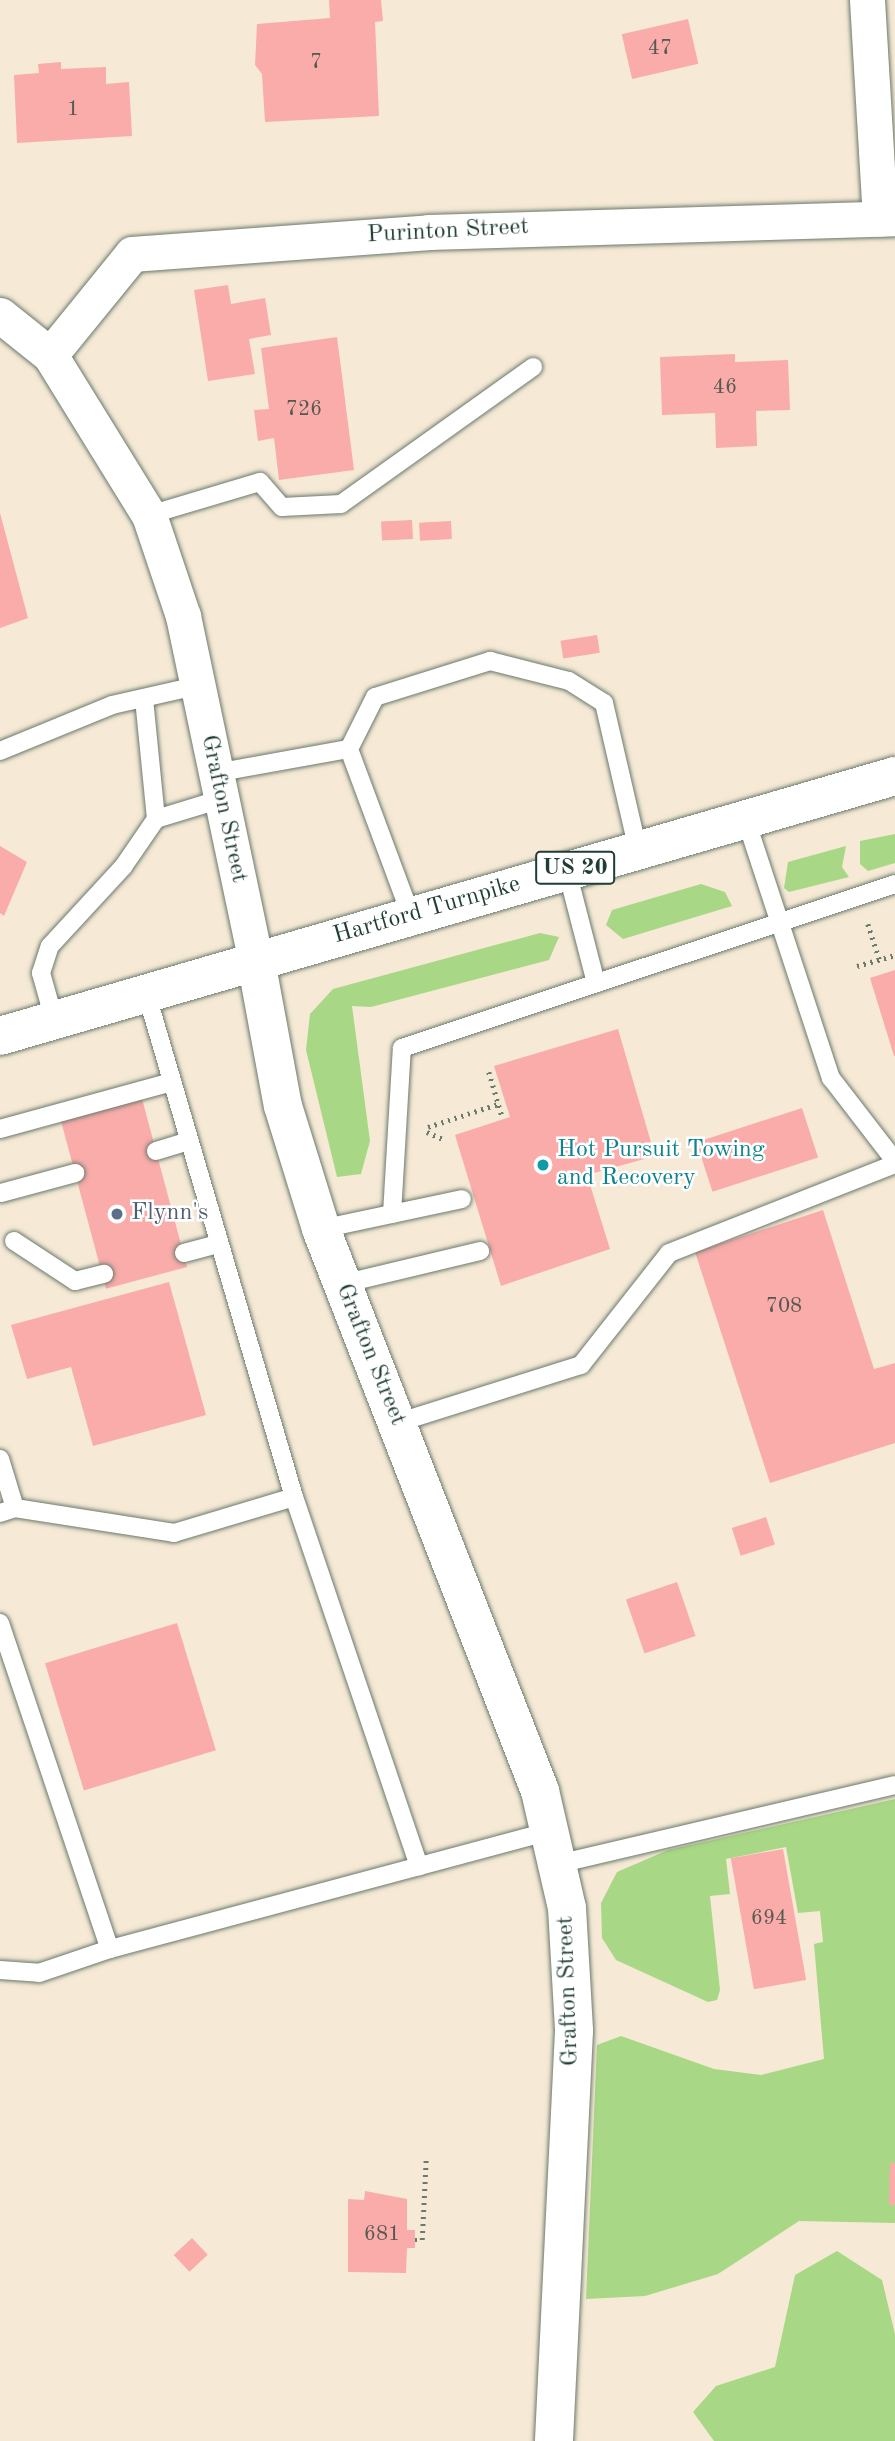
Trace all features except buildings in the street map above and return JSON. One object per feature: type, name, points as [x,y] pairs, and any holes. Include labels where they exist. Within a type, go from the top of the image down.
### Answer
[{"type":"street","points":[[867,0],[888,219]]},
{"type":"street","name":"Purinton Street","points":[[50,355],[132,254],[429,232],[888,219]]},
{"type":"street","name":"Grafton Street","points":[[0,315],[50,355],[149,515],[183,616],[284,1106],[321,1229],[397,1423],[554,1847],[570,1933],[574,2031],[554,2441]]},
{"type":"street","name":"Hartford Turnpike","points":[[0,1036],[895,776]]},
{"type":"lane","points":[[149,515],[260,482],[282,507],[341,503],[533,367]]},
{"type":"lane","points":[[411,916],[349,749],[375,697],[490,661],[569,681],[604,703],[638,850]]},
{"type":"lane","points":[[0,751],[144,699],[196,686]]},
{"type":"lane","points":[[144,699],[156,819]]},
{"type":"lane","points":[[54,1019],[41,973],[50,946],[123,867],[156,819],[218,786],[349,749]]},
{"type":"lane","points":[[397,1423],[581,1365],[670,1253],[895,1163],[831,1079],[746,820]]},
{"type":"lane","points":[[567,871],[596,983]]},
{"type":"lane","points":[[392,1214],[402,1048],[779,920],[895,884]]},
{"type":"lane","points":[[146,992],[294,1497],[419,1866]]},
{"type":"lane","points":[[0,1129],[172,1082]]},
{"type":"lane","points":[[156,1151],[189,1140]]},
{"type":"lane","points":[[1,1193],[75,1174]]},
{"type":"lane","points":[[321,1229],[462,1199]]},
{"type":"lane","points":[[14,1241],[75,1281],[104,1274]]},
{"type":"lane","points":[[184,1253],[218,1244]]},
{"type":"lane","points":[[342,1284],[481,1251]]},
{"type":"lane","points":[[0,1459],[8,1511],[174,1533],[294,1497]]},
{"type":"lane","points":[[0,1623],[110,1949]]},
{"type":"lane","points":[[0,1970],[39,1973],[110,1949],[419,1866],[554,1847],[895,1785]]},
{"type":"path","points":[[857,966],[895,955]]},
{"type":"path","points":[[489,1072],[502,1116]]},
{"type":"path","points":[[420,1129],[498,1104]]},
{"type":"path","points":[[415,2240],[422,2240],[426,2157]]},
{"type":"green space","points":[[895,834],[895,863],[868,871],[860,864],[860,841]]},
{"type":"green space","points":[[846,846],[842,867],[849,877],[789,892],[784,888],[788,862]]},
{"type":"green space","points":[[701,884],[725,892],[732,906],[623,939],[606,925],[612,910]]},
{"type":"green space","points":[[540,933],[559,937],[549,960],[371,1007],[352,1006],[370,1141],[361,1174],[337,1177],[306,1050],[310,1014],[333,989]]},
{"type":"green space","points":[[895,1799],[895,2223],[799,2221],[718,2274],[645,2296],[586,2299],[597,2045],[621,2036],[714,2069],[761,2075],[824,2059],[814,1944],[823,1942],[820,1911],[798,1913],[786,1847],[726,1859],[730,1894],[710,1896],[720,1990],[717,2000],[708,2002],[616,1960],[602,1938],[601,1903],[617,1872],[668,1850]]},
{"type":"green space","points":[[837,2251],[882,2280],[895,2334],[895,2441],[714,2441],[693,2412],[716,2386],[775,2367],[795,2275]]},
{"type":"place","name":"Hot Pursuit Towing and Recovery","points":[[543,1165]]},
{"type":"place","name":"Flynn's","points":[[117,1214]]}]
